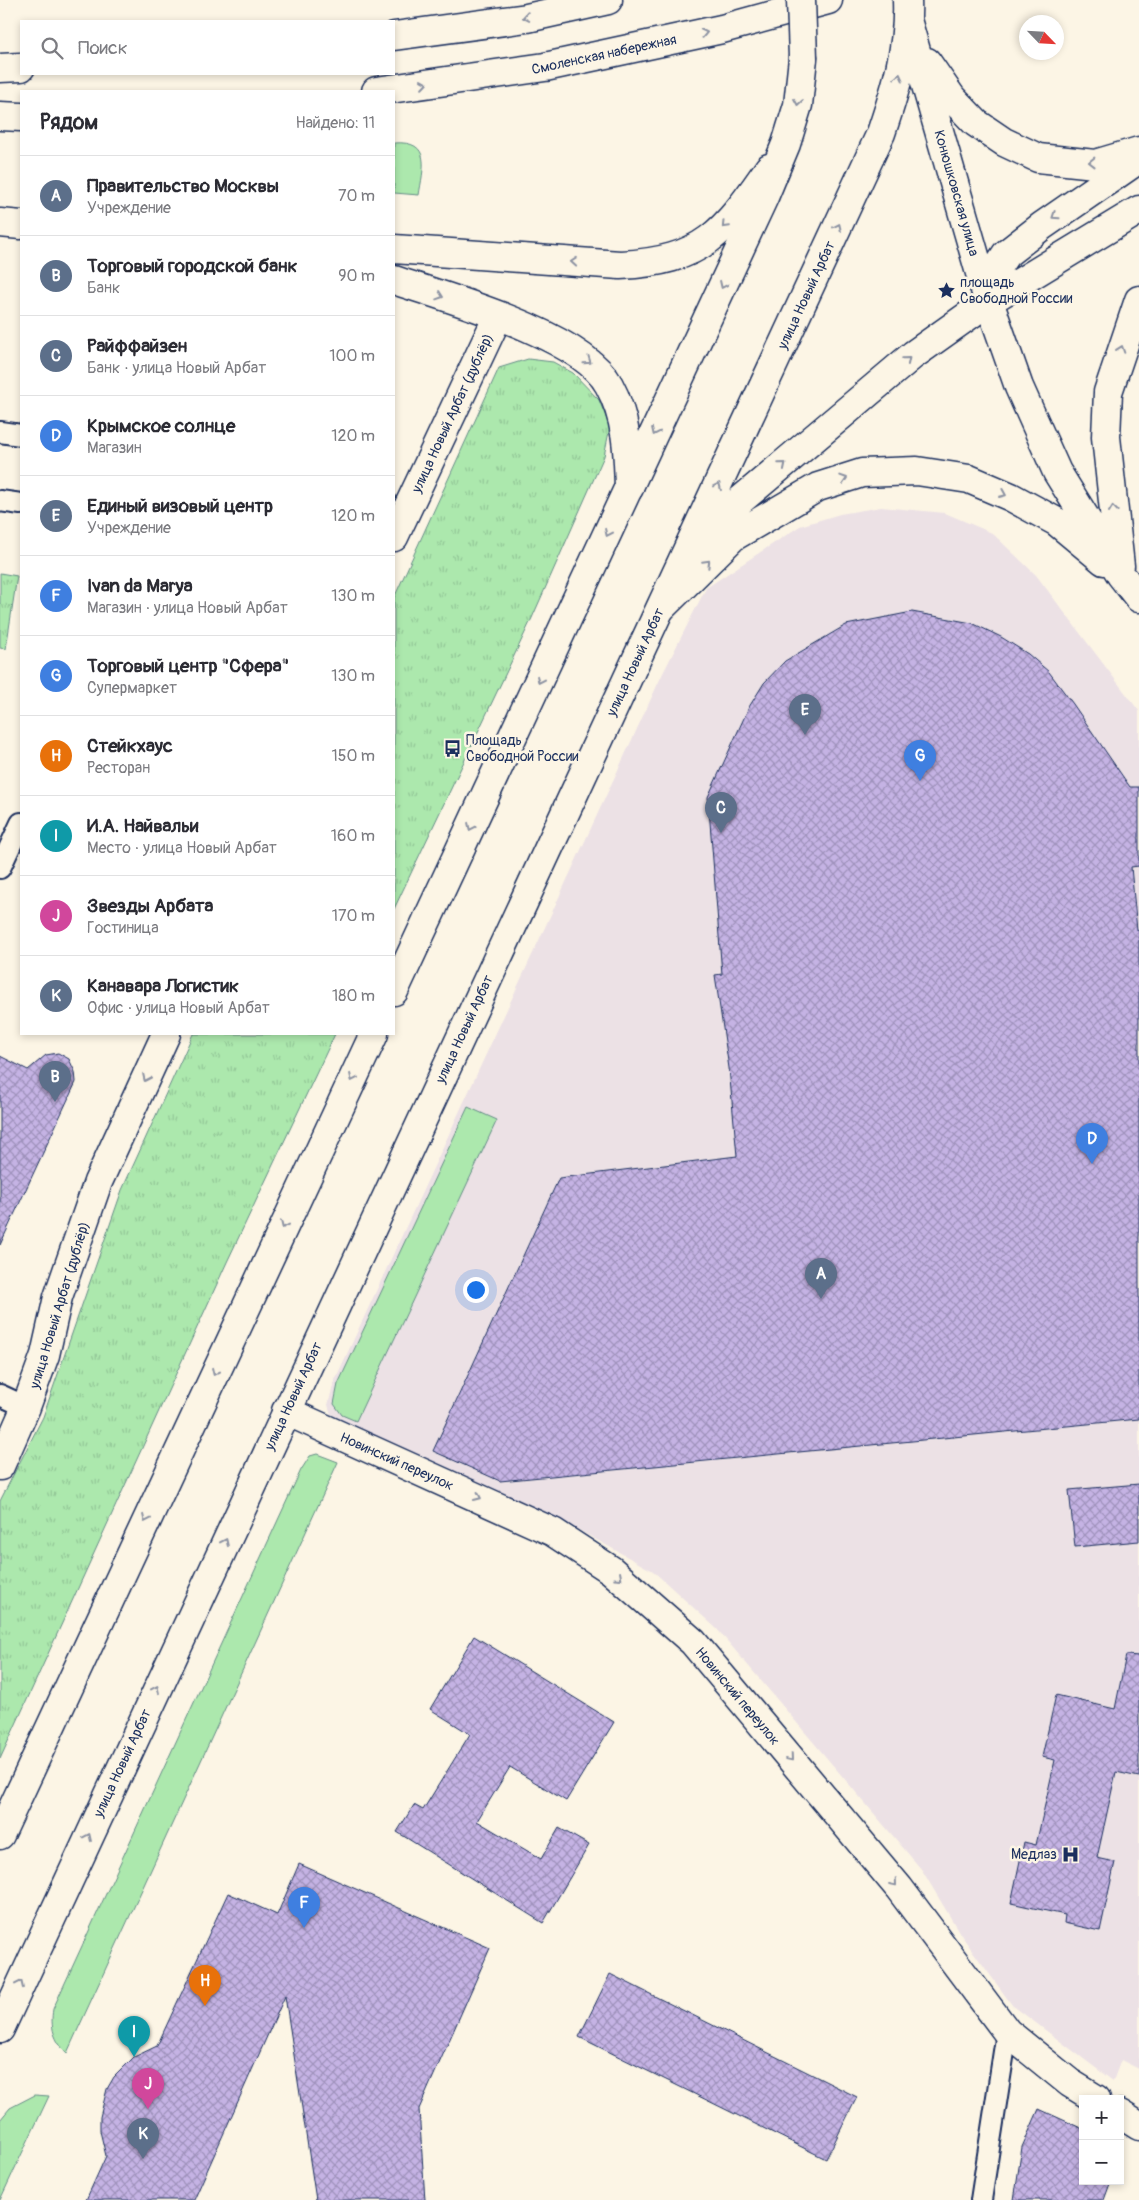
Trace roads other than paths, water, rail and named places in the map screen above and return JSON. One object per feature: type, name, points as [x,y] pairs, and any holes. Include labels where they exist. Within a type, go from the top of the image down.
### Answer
[{"type":"main road","points":[[395,36],[527,18],[608,0]]},
{"type":"main road","points":[[395,989],[764,197],[786,144],[798,104],[803,58],[801,0]]},
{"type":"main road","name":"Смоленская набережная","points":[[383,90],[545,67],[722,29],[828,0]]},
{"type":"main road","points":[[908,11],[931,69],[952,98],[976,124],[1004,142],[1038,158],[1095,164],[1139,151]]},
{"type":"main road","name":"Конюшковская улица","points":[[908,11],[987,294],[1019,388],[1057,472],[1121,575],[1139,598]]},
{"type":"main road","name":"улица Новый Арбат","points":[[0,2029],[881,132],[899,79],[908,11]]},
{"type":"main road","points":[[0,68],[20,67]]},
{"type":"main road","points":[[0,116],[20,117]]},
{"type":"main road","points":[[395,249],[620,266],[649,264],[680,256],[714,237],[740,210],[786,144]]},
{"type":"main road","points":[[987,294],[1006,254],[1042,226],[1139,159]]},
{"type":"main road","points":[[692,541],[987,294],[1139,210]]},
{"type":"main road","points":[[0,223],[20,225]]},
{"type":"main road","points":[[395,280],[548,335],[594,365],[608,384],[618,404],[627,439],[629,488]]},
{"type":"main road","points":[[1121,575],[1106,437],[1108,392],[1137,315]]},
{"type":"main road","name":"улица Новый Арбат (дублёр)","points":[[395,535],[498,316]]},
{"type":"main road","points":[[660,609],[733,538],[818,487],[862,473],[917,471],[969,479],[1011,497],[1057,522],[1121,575]]},
{"type":"main road","name":"улица Новый Арбат (дублёр)","points":[[0,1466],[26,1407],[45,1355],[58,1297],[98,1182],[166,1035]]},
{"type":"main road","points":[[0,1835],[374,1035]]},
{"type":"main road","name":"Новинский переулок","points":[[286,1411],[553,1532],[611,1570],[693,1642],[899,1888],[1007,2032],[1070,2082],[1090,2095]]},
{"type":"main road","points":[[1124,2117],[1139,2126]]},
{"type":"lane","points":[[0,432],[20,435]]},
{"type":"lane","points":[[0,501],[20,504]]},
{"type":"lane","points":[[0,868],[20,825]]},
{"type":"lane","points":[[0,1395],[26,1407]]},
{"type":"lane","points":[[981,2200],[1007,2032]]},
{"type":"place","name":"площадь Свободной России","points":[[946,290]]},
{"type":"place","name":"Единый визовый центр","points":[[805,735]]},
{"type":"place","name":"Площадь Свободной России","points":[[452,748]]},
{"type":"place","name":"Торговый центр \"Сфера\"","points":[[920,781]]},
{"type":"place","name":"Райффайзен","points":[[721,833]]},
{"type":"place","name":"Торговый городской банк","points":[[55,1102]]},
{"type":"place","name":"Крымское солнце","points":[[1092,1164]]},
{"type":"place","name":"Правительство Москвы","points":[[821,1299]]},
{"type":"place","name":"Медлаз","points":[[1071,1854]]},
{"type":"place","name":"Ivan da Marya","points":[[304,1928]]},
{"type":"place","name":"Стейкхаус","points":[[205,2006]]},
{"type":"place","name":"И.А. Найвальи","points":[[134,2057]]},
{"type":"place","name":"Звезды Арбата","points":[[148,2109]]},
{"type":"place","name":"Канавара Логистик","points":[[143,2159]]}]
